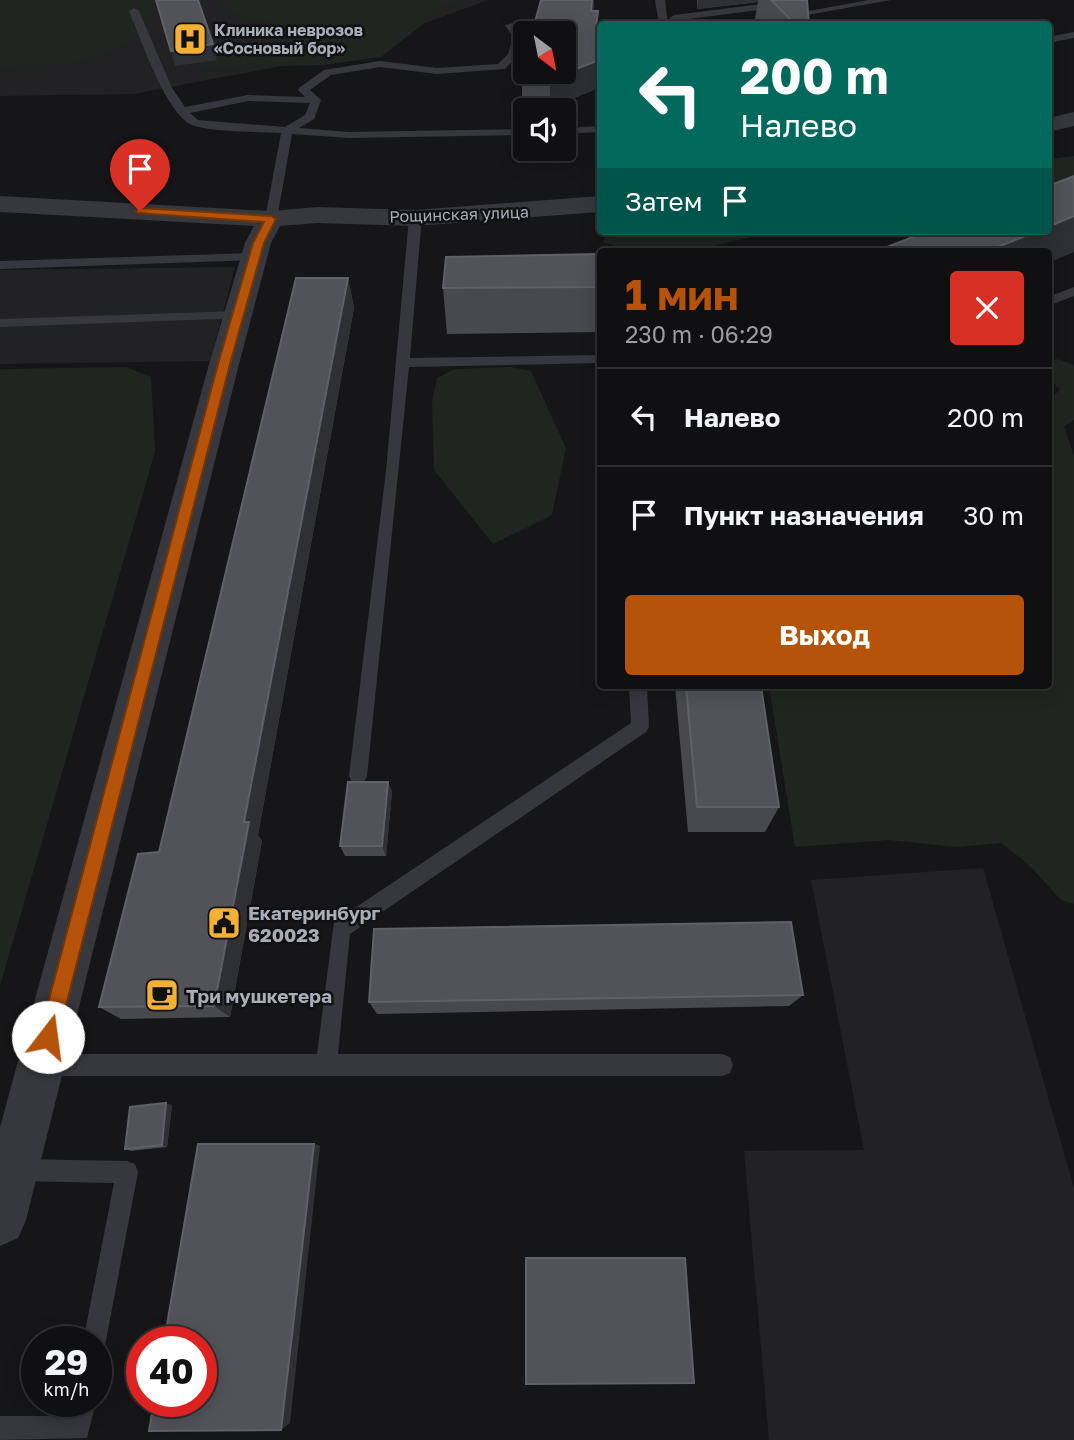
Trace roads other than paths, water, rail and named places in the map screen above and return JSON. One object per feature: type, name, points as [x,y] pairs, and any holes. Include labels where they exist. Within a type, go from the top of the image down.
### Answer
[{"type":"street","points":[[1052,124],[1074,120]]},
{"type":"street","name":"Рощинская улица","points":[[0,204],[271,219],[317,215],[415,218],[597,204]]},
{"type":"street","points":[[0,1220],[254,257],[271,219]]},
{"type":"lane","points":[[660,0],[664,21]]},
{"type":"lane","points":[[760,21],[886,0]]},
{"type":"lane","points":[[674,18],[792,3]]},
{"type":"lane","points":[[134,11],[167,88],[182,111],[195,123],[404,135],[513,132]]},
{"type":"lane","points":[[316,100],[303,90],[328,72],[380,64],[437,71],[501,67],[513,55],[518,37],[510,25]]},
{"type":"lane","points":[[1052,39],[1074,35]]},
{"type":"lane","points":[[182,111],[248,98],[316,100]]},
{"type":"lane","points":[[287,130],[310,117],[316,100]]},
{"type":"lane","points":[[576,130],[597,129]]},
{"type":"lane","points":[[271,219],[278,193],[276,181],[287,130]]},
{"type":"lane","points":[[358,776],[404,363],[408,278],[415,237],[415,218]]},
{"type":"lane","points":[[0,265],[254,257]]},
{"type":"lane","points":[[1052,300],[1074,291]]},
{"type":"lane","points":[[0,323],[239,315]]},
{"type":"lane","points":[[404,363],[597,359]]},
{"type":"lane","points":[[326,1065],[341,929],[640,727],[638,689]]},
{"type":"lane","points":[[42,1065],[722,1065]]},
{"type":"lane","points":[[13,1170],[127,1172],[97,1326]]},
{"type":"lane","points":[[0,1429],[78,1429],[80,1417]]},
{"type":"place","name":"Клиника неврозов «Сосновый бор»","points":[[190,39]]},
{"type":"place","name":"Екатеринбург 620023","points":[[224,923]]},
{"type":"place","name":"Три мушкетера","points":[[162,995]]}]
